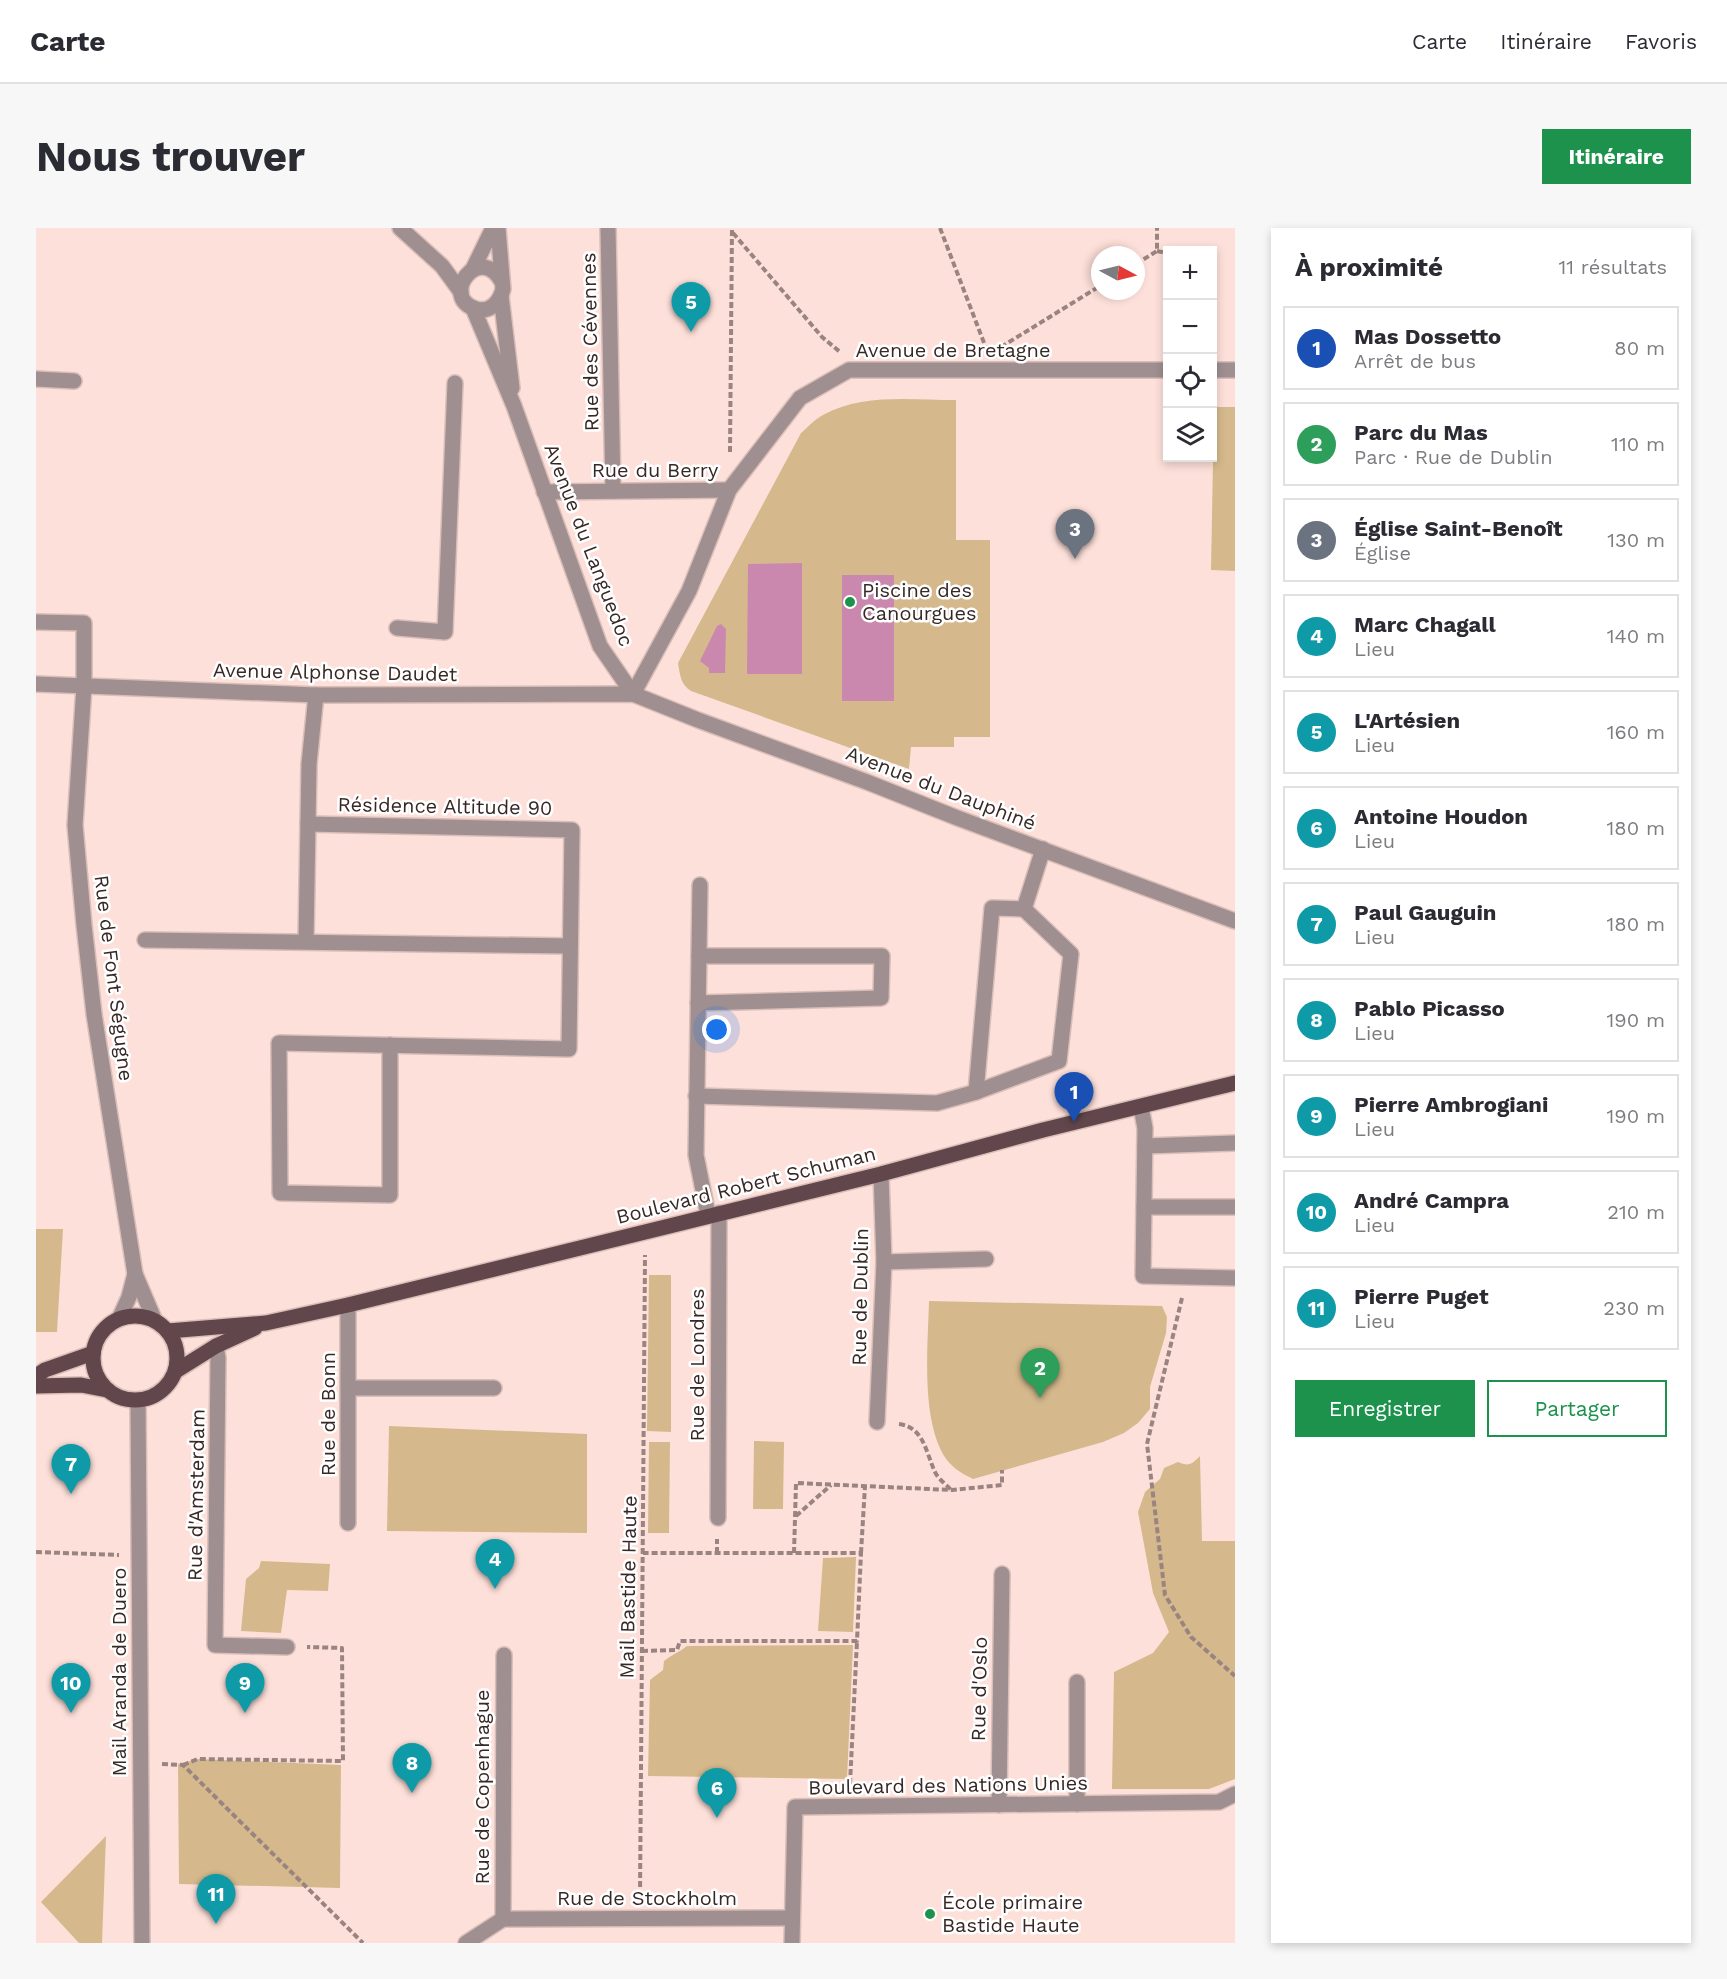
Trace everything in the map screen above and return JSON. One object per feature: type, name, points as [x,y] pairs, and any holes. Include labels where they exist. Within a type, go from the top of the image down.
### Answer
[{"type":"main road","name":"Boulevard Robert Schuman","points":[[168,1331],[266,1323],[348,1305],[881,1174],[1043,1130],[1235,1083]]},
{"type":"main road","points":[[131,1316],[144,1316],[155,1321],[168,1331],[175,1343],[178,1357],[176,1371],[162,1392],[150,1398],[138,1401],[117,1396],[107,1390],[98,1380],[94,1367],[93,1353],[101,1332],[119,1319],[131,1316]]},
{"type":"main road","name":"Boulevard Robert Schuman","points":[[176,1371],[216,1346],[266,1323]]},
{"type":"main road","points":[[36,1376],[45,1370],[93,1353]]},
{"type":"main road","points":[[36,1386],[81,1385],[107,1390]]},
{"type":"street","points":[[400,228],[442,266],[463,298],[473,308],[479,310],[493,306],[501,289],[498,276],[487,268],[470,271],[442,266]]},
{"type":"street","points":[[461,292],[461,285],[493,228]]},
{"type":"street","name":"Avenue du Languedoc","points":[[498,228],[501,289],[514,406]]},
{"type":"street","name":"Rue des Cévennes","points":[[608,228],[613,491]]},
{"type":"street","name":"Avenue du Languedoc","points":[[473,308],[514,406],[600,646],[633,694]]},
{"type":"street","name":"Avenue de Bretagne","points":[[633,694],[689,591],[729,490],[800,398],[849,370],[1163,370]]},
{"type":"street","points":[[1217,370],[1235,370]]},
{"type":"street","points":[[36,379],[74,381]]},
{"type":"street","points":[[397,628],[445,632],[455,383]]},
{"type":"street","name":"Rue du Berry","points":[[544,492],[729,490]]},
{"type":"street","name":"Rue de Font Ségugne","points":[[36,622],[84,623],[84,686],[75,825],[94,1014],[135,1274],[155,1321]]},
{"type":"street","name":"Avenue Alphonse Daudet","points":[[36,684],[316,695],[633,694]]},
{"type":"street","name":"Avenue du Dauphiné","points":[[633,694],[1235,921]]},
{"type":"street","name":"Résidence Altitude 90","points":[[306,941],[309,764],[316,695]]},
{"type":"street","name":"Résidence Altitude 90","points":[[308,824],[572,830],[569,1049],[390,1045],[279,1043],[280,1193],[390,1195],[390,1045]]},
{"type":"street","points":[[1024,909],[1043,849]]},
{"type":"street","name":"Rue de Londres","points":[[700,885],[696,1155],[713,1214],[718,1518]]},
{"type":"street","points":[[696,1096],[937,1103],[976,1092],[1059,1061],[1071,954],[1024,909],[992,908],[976,1092]]},
{"type":"street","points":[[145,940],[570,946]]},
{"type":"street","points":[[698,1003],[881,998],[882,956],[699,956]]},
{"type":"street","points":[[1140,1107],[1145,1128],[1143,1276],[1235,1278]]},
{"type":"street","points":[[1145,1146],[1235,1143]]},
{"type":"street","name":"Rue de Dublin","points":[[878,1422],[884,1262],[881,1174]]},
{"type":"street","points":[[1144,1207],[1235,1207]]},
{"type":"street","points":[[884,1262],[986,1259]]},
{"type":"street","name":"Rue de Font Ségugne","points":[[119,1319],[129,1297],[135,1274]]},
{"type":"street","name":"Rue de Bonn","points":[[348,1305],[348,1523]]},
{"type":"street","name":"Rue d'Amsterdam","points":[[216,1346],[218,1365],[215,1645],[287,1647]]},
{"type":"street","points":[[349,1388],[494,1388]]},
{"type":"street","name":"Mail Aranda de Duero","points":[[138,1401],[142,1943]]},
{"type":"street","name":"Rue d'Oslo","points":[[999,1805],[1002,1574]]},
{"type":"street","name":"Rue de Copenhague","points":[[503,1919],[504,1655]]},
{"type":"street","points":[[1077,1682],[1077,1804]]},
{"type":"street","name":"Boulevard des Nations Unies","points":[[792,1943],[795,1808],[1219,1802],[1235,1794]]},
{"type":"street","name":"Rue de Stockholm","points":[[503,1919],[792,1918]]},
{"type":"street","points":[[466,1943],[503,1919]]},
{"type":"path","points":[[940,228],[989,354],[990,371]]},
{"type":"path","points":[[1157,228],[1157,251]]},
{"type":"path","points":[[732,230],[822,337],[863,370]]},
{"type":"path","points":[[729,490],[732,230]]},
{"type":"path","points":[[1145,258],[1157,251],[1163,252]]},
{"type":"path","points":[[989,354],[1091,292]]},
{"type":"path","name":"Mail Bastide Haute","points":[[639,1918],[645,1231]]},
{"type":"path","points":[[1187,1277],[1148,1444],[1166,1595],[1191,1636],[1235,1676]]},
{"type":"path","points":[[878,1422],[904,1424],[921,1437],[936,1475],[952,1490]]},
{"type":"path","points":[[794,1553],[796,1483],[952,1490],[1002,1485],[1002,1470]]},
{"type":"path","points":[[796,1517],[831,1485]]},
{"type":"path","points":[[849,1807],[865,1486]]},
{"type":"path","points":[[36,1552],[139,1555]]},
{"type":"path","points":[[643,1553],[861,1553]]},
{"type":"path","points":[[642,1651],[677,1650],[680,1641],[857,1641]]},
{"type":"path","points":[[141,1763],[183,1765],[198,1759],[343,1761],[342,1648],[287,1647]]},
{"type":"path","points":[[183,1765],[363,1943]]},
{"type":"shaded area","name":"Piscine des Canourgues","points":[[888,399],[956,400],[956,540],[990,540],[990,737],[954,737],[954,747],[911,747],[909,769],[687,688],[681,679],[678,663],[801,433],[823,415],[854,403]]},
{"type":"shaded area","points":[[1217,407],[1235,407],[1235,571],[1211,570],[1213,462],[1217,462]]},
{"type":"shaded area","points":[[802,563],[802,674],[747,674],[748,564]]},
{"type":"shaded area","points":[[842,575],[894,575],[894,701],[842,701]]},
{"type":"shaded area","points":[[721,624],[726,629],[725,673],[709,673],[709,668],[700,661],[717,626]]},
{"type":"shaded area","points":[[36,1229],[63,1229],[57,1332],[36,1332]]},
{"type":"shaded area","points":[[649,1275],[671,1275],[671,1432],[647,1431]]},
{"type":"shaded area","points":[[929,1301],[1162,1306],[1167,1317],[1166,1333],[1150,1387],[1150,1409],[1138,1423],[1124,1433],[1103,1442],[973,1479],[959,1471],[947,1460],[938,1444],[933,1426],[929,1405],[927,1361]]},
{"type":"shaded area","points":[[389,1426],[587,1434],[587,1533],[387,1531]]},
{"type":"shaded area","points":[[754,1441],[784,1442],[783,1509],[753,1509]]},
{"type":"shaded area","points":[[649,1442],[670,1442],[669,1533],[648,1533]]},
{"type":"shaded area","points":[[1200,1456],[1202,1541],[1235,1541],[1235,1779],[1209,1789],[1112,1789],[1114,1672],[1153,1653],[1169,1632],[1153,1593],[1138,1512],[1145,1492],[1160,1479],[1164,1468],[1178,1462],[1190,1464]]},
{"type":"shaded area","points":[[856,1557],[853,1632],[818,1631],[823,1558]]},
{"type":"shaded area","points":[[261,1561],[330,1564],[328,1591],[287,1590],[281,1633],[241,1631],[246,1579],[259,1568]]},
{"type":"shaded area","points":[[853,1645],[847,1779],[648,1776],[650,1680],[663,1670],[664,1661],[687,1646]]},
{"type":"shaded area","points":[[198,1759],[341,1765],[340,1888],[179,1884],[178,1764]]},
{"type":"shaded area","points":[[106,1836],[102,1943],[79,1943],[41,1902]]},
{"type":"place","name":"L'Artésien","points":[[691,332]]},
{"type":"place","name":"Église Saint-Benoît","points":[[1075,559]]},
{"type":"place","name":"Piscine des Canourgues","points":[[850,602]]},
{"type":"place","name":"Mas Dossetto","points":[[1074,1122]]},
{"type":"place","name":"Parc du Mas","points":[[1040,1398]]},
{"type":"place","name":"Paul Gauguin","points":[[71,1494]]},
{"type":"place","name":"Marc Chagall","points":[[495,1589]]},
{"type":"place","name":"André Campra","points":[[71,1713]]},
{"type":"place","name":"Pierre Ambrogiani","points":[[245,1713]]},
{"type":"place","name":"Pablo Picasso","points":[[412,1793]]},
{"type":"place","name":"Antoine Houdon","points":[[717,1818]]},
{"type":"place","name":"École primaire Bastide Haute","points":[[930,1914]]},
{"type":"place","name":"Pierre Puget","points":[[216,1924]]}]
